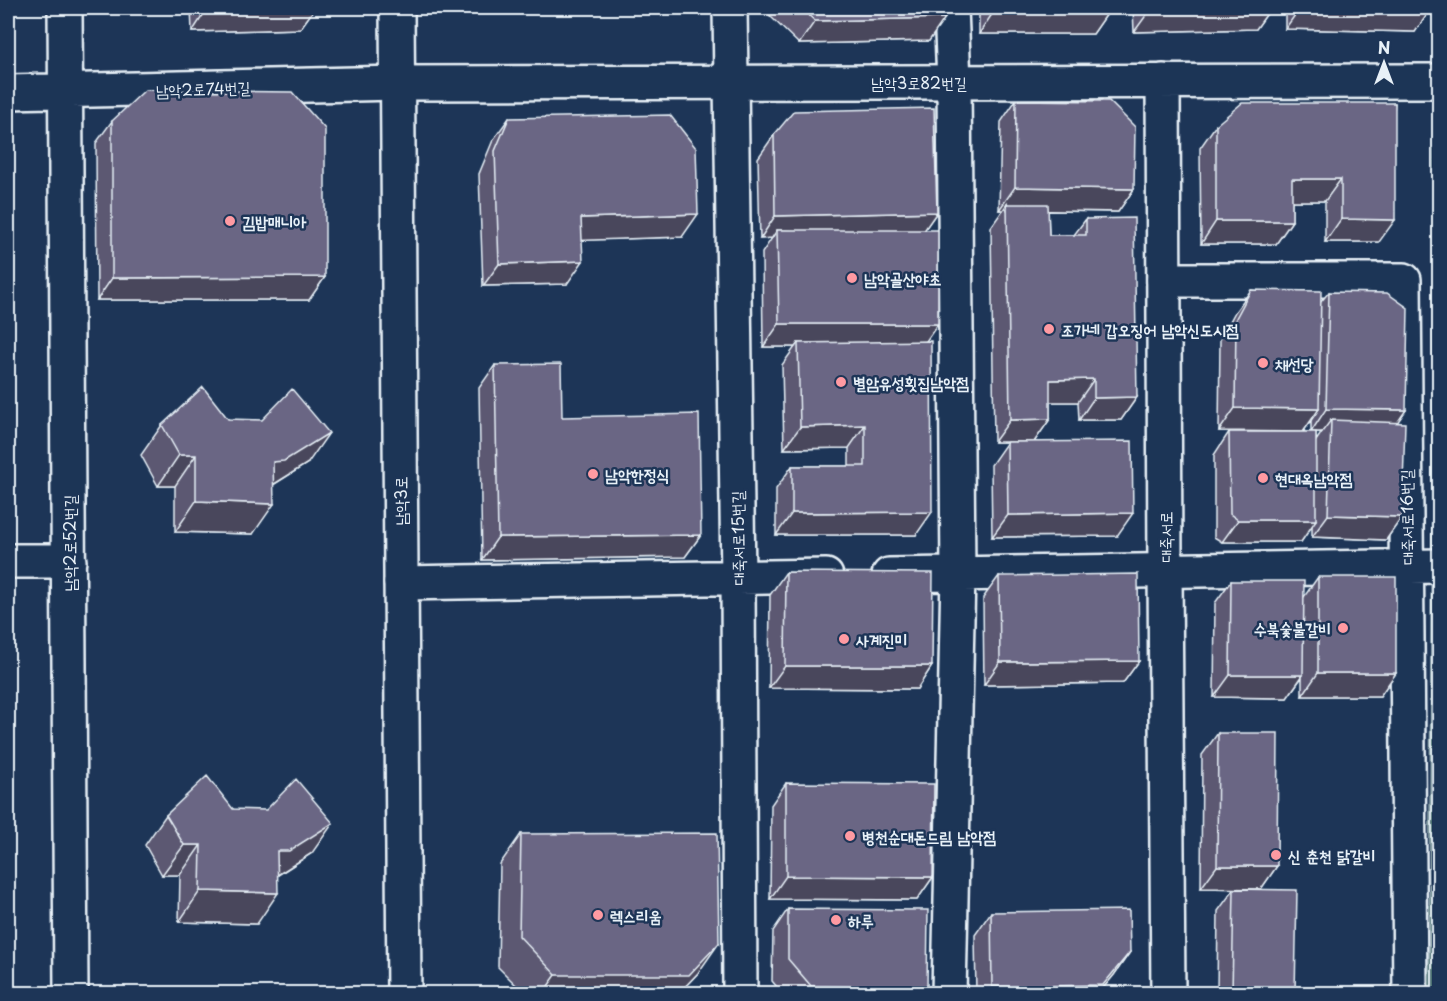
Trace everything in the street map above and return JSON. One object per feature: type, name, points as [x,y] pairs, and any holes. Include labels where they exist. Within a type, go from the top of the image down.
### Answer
[{"type":"street","name":"남악2로52번길","points":[[65,8],[71,993]]},
{"type":"street","name":"남악3로","points":[[397,8],[404,993]]},
{"type":"street","name":"대죽서로15번길","points":[[730,8],[738,578],[740,993]]},
{"type":"street","points":[[949,993],[958,574],[954,82],[951,8]]},
{"type":"street","name":"대죽서로","points":[[1163,81],[1168,993]]},
{"type":"street","name":"남악3로82번길","points":[[398,83],[1440,81]]},
{"type":"street","name":"남악2로74번길","points":[[8,92],[398,83]]},
{"type":"street","name":"대죽서로16번길","points":[[1164,280],[1404,280],[1410,993]]},
{"type":"street","points":[[8,561],[69,561]]},
{"type":"street","points":[[401,583],[1440,567]]},
{"type":"green space","points":[[1435,8],[1439,8],[1440,993],[1429,993]]},
{"type":"building","points":[[207,8],[269,8],[207,9]]},
{"type":"building","points":[[801,8],[945,8],[945,18],[815,21]]},
{"type":"building","points":[[994,8],[1109,8],[1109,11],[994,11]]},
{"type":"building","points":[[1150,8],[1239,8],[1150,10]]},
{"type":"building","points":[[1357,8],[1431,8],[1431,9]]},
{"type":"building","points":[[145,90],[292,92],[325,129],[325,277],[112,278],[112,121]]},
{"type":"building","points":[[1016,100],[1109,101],[1135,127],[1134,189],[1015,187]]},
{"type":"building","points":[[1242,103],[1395,103],[1395,220],[1341,219],[1341,179],[1292,179],[1292,221],[1216,221],[1216,125]]},
{"type":"building","points":[[934,108],[937,212],[775,216],[774,135],[794,111]]},
{"type":"building","points":[[670,115],[696,148],[698,214],[581,218],[583,261],[499,264],[495,151],[509,118]]},
{"type":"building","points":[[1007,204],[1048,204],[1049,235],[1086,235],[1086,219],[1134,218],[1137,397],[1094,398],[1094,379],[1050,380],[1050,419],[1010,420]]},
{"type":"building","points":[[777,230],[938,230],[938,324],[779,324]]},
{"type":"building","points":[[1251,290],[1321,291],[1319,409],[1235,408],[1236,318]]},
{"type":"building","points":[[1329,292],[1387,293],[1408,308],[1406,410],[1326,409]]},
{"type":"building","points":[[931,341],[932,512],[792,513],[792,466],[865,466],[865,425],[800,427],[798,343]]},
{"type":"building","points":[[561,364],[562,417],[699,414],[701,535],[498,537],[495,365]]},
{"type":"building","points":[[203,387],[228,419],[262,420],[292,389],[329,433],[284,461],[273,462],[274,504],[196,501],[196,455],[179,455],[162,425]]},
{"type":"building","points":[[1331,420],[1405,423],[1402,517],[1328,515]]},
{"type":"building","points":[[1229,432],[1316,432],[1316,520],[1238,520],[1230,514]]},
{"type":"building","points":[[8,438],[9,487],[8,487]]},
{"type":"building","points":[[1132,441],[1133,513],[1008,515],[1007,442]]},
{"type":"building","points":[[786,572],[933,573],[932,666],[785,666]]},
{"type":"building","points":[[1138,574],[1139,661],[1000,662],[999,576]]},
{"type":"building","points":[[8,577],[11,577],[13,648],[8,648]]},
{"type":"building","points":[[1318,577],[1396,577],[1396,673],[1318,673]]},
{"type":"building","points":[[1231,581],[1304,581],[1303,675],[1230,675]]},
{"type":"building","points":[[1218,733],[1278,733],[1277,866],[1217,866]]},
{"type":"building","points":[[207,776],[233,809],[266,810],[296,779],[333,823],[289,851],[277,851],[278,893],[200,891],[201,845],[184,845],[166,815]]},
{"type":"building","points":[[786,783],[934,784],[933,877],[786,876]]},
{"type":"building","name":"렉스리움","points":[[717,833],[719,943],[689,975],[556,975],[519,936],[521,834]]},
{"type":"building","points":[[1234,889],[1297,890],[1295,993],[1232,993]]},
{"type":"building","points":[[788,909],[928,910],[927,988],[811,986],[788,959]]},
{"type":"building","points":[[1129,910],[1130,952],[1103,985],[992,987],[991,912]]},
{"type":"place","name":"김밥매니아","points":[[230,221]]},
{"type":"place","name":"남악골산야초","points":[[852,278]]},
{"type":"place","name":"조가네 갑오징어 남악신도시점","points":[[1049,329]]},
{"type":"place","name":"채선당","points":[[1263,363]]},
{"type":"place","name":"별암유성횟집남악점","points":[[841,382]]},
{"type":"place","name":"남악한정식","points":[[593,474]]},
{"type":"place","name":"현대옥남악점","points":[[1263,478]]},
{"type":"place","name":"수북숯불갈비","points":[[1343,628]]},
{"type":"place","name":"사계진미","points":[[844,639]]},
{"type":"place","name":"병천순대돈드림 남악점","points":[[850,836]]},
{"type":"place","name":"신 춘천 닭갈비","points":[[1276,855]]},
{"type":"place","name":"렉스리움","points":[[598,915]]},
{"type":"place","name":"하루","points":[[836,920]]}]
